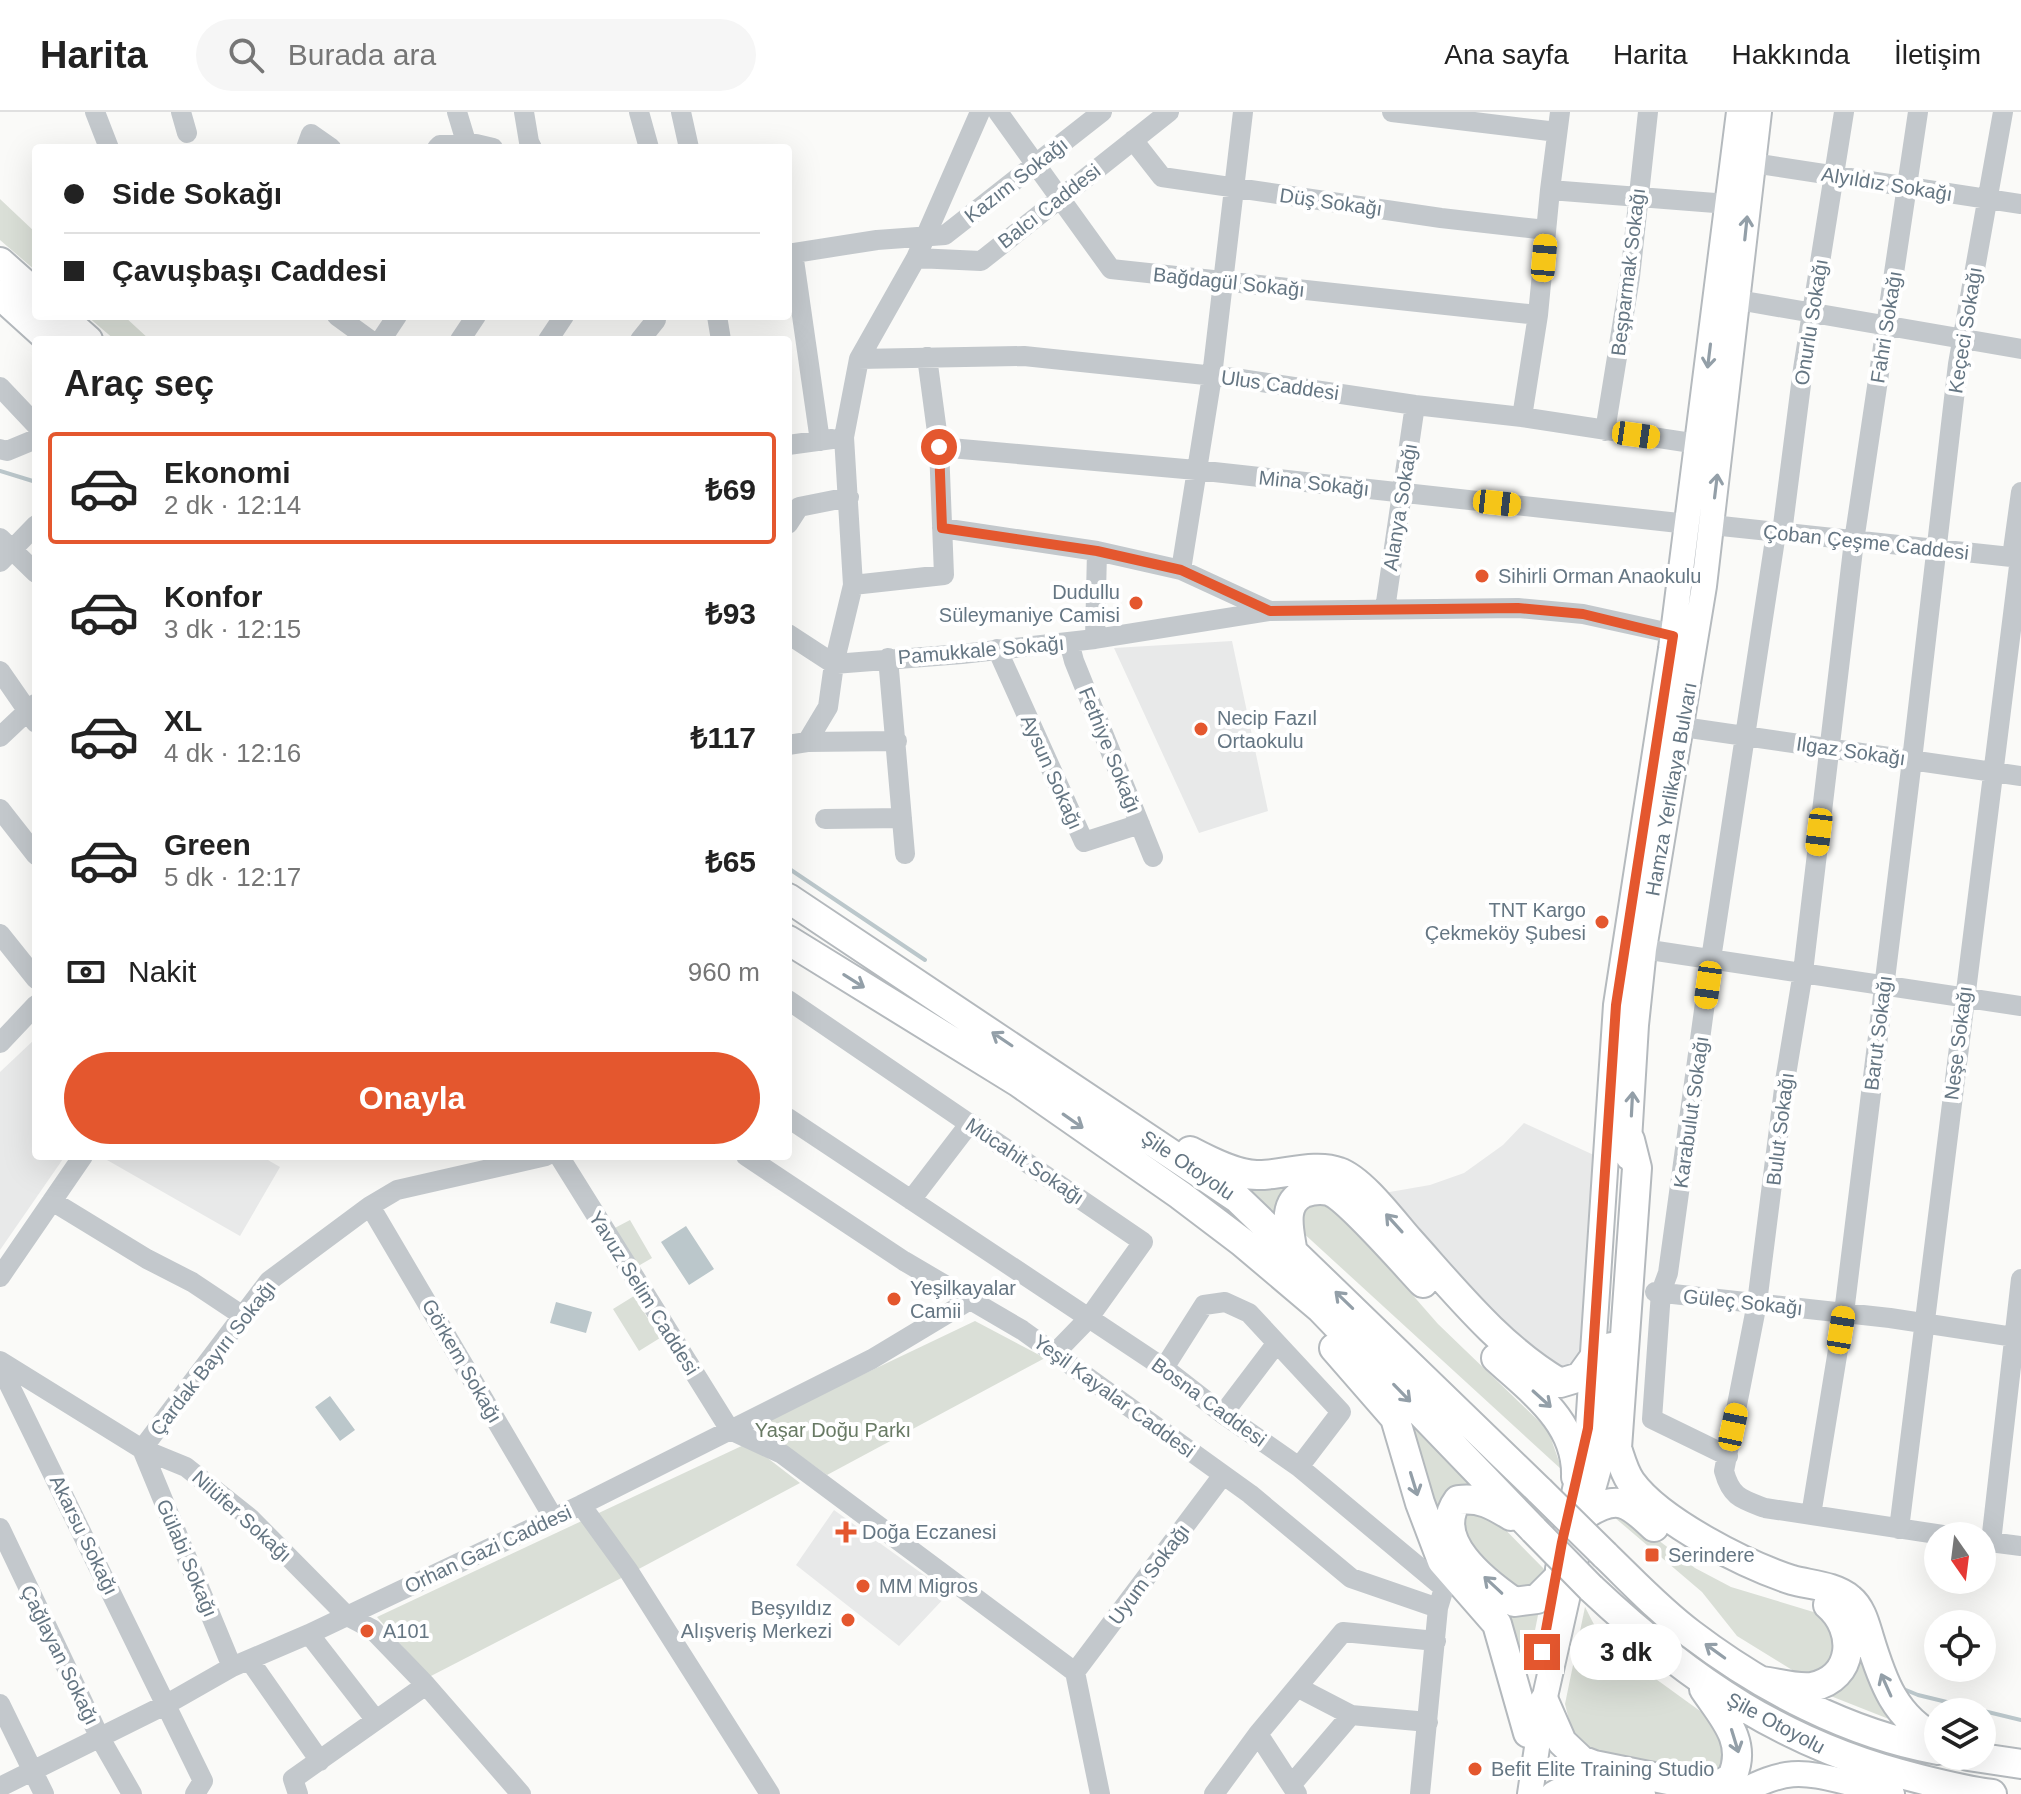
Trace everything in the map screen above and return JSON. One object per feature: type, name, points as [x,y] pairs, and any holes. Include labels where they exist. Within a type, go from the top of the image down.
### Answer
[{"type":"highway","points":[[0,262],[32,290]]},
{"type":"highway","points":[[0,295],[46,336]]},
{"type":"highway","points":[[66,320],[84,336]]},
{"type":"highway","name":"Şile Otoyolu","points":[[792,901],[1237,1198],[1688,1632],[1762,1681],[1859,1727],[1924,1746]]},
{"type":"highway","name":"Şile Otoyolu","points":[[792,942],[1018,1082],[1242,1242],[1320,1308],[1591,1588],[1640,1634],[1694,1676],[1800,1739],[1846,1758],[1893,1773],[1992,1794]]},
{"type":"highway","points":[[1090,1098],[1208,1160],[1255,1176],[1313,1169],[1339,1172],[1358,1186],[1389,1218],[1469,1308],[1530,1364],[1560,1383],[1580,1377],[1593,1359]]},
{"type":"highway","points":[[1630,1140],[1637,1168],[1617,1448],[1630,1480],[1650,1503],[1709,1541],[1776,1573],[1839,1592],[1850,1599],[1864,1622],[1886,1688],[1894,1702],[1924,1732]]},
{"type":"highway","points":[[1292,1248],[1289,1209],[1297,1196],[1312,1190],[1329,1191],[1341,1199],[1470,1334],[1552,1409],[1564,1427],[1577,1465],[1576,1477]]},
{"type":"highway","points":[[1242,1242],[1395,1418],[1420,1503],[1442,1561],[1497,1624],[1528,1733]]},
{"type":"highway","points":[[1534,1530],[1478,1499],[1458,1500],[1448,1521],[1458,1550],[1514,1602],[1537,1599],[1556,1580]]},
{"type":"highway","points":[[1586,1514],[1603,1503],[1618,1502],[1630,1507],[1674,1541],[1743,1578],[1779,1594],[1825,1602],[1835,1611],[1848,1635],[1849,1648],[1840,1670],[1831,1678],[1808,1688],[1762,1681]]},
{"type":"highway","points":[[1544,1701],[1562,1742],[1581,1760],[1657,1779],[1711,1786],[1732,1777],[1739,1757],[1737,1744],[1728,1724],[1694,1676]]},
{"type":"highway","points":[[1742,1707],[1787,1745],[1893,1794]]},
{"type":"main road","name":"Hamza Yerlikaya Bulvarı","points":[[1517,1794],[1556,1580],[1588,1428],[1616,1005],[1634,947],[1700,525],[1743,162],[1739,112]]},
{"type":"main road","name":"Hamza Yerlikaya Bulvarı","points":[[1700,525],[1698,444],[1727,300],[1728,204],[1759,112]]},
{"type":"main road","name":"Hamza Yerlikaya Bulvarı","points":[[1530,1794],[1544,1701],[1599,1468],[1630,1140],[1636,1025],[1634,947]]},
{"type":"main road","points":[[1737,1794],[1767,1779],[1803,1772],[1893,1794]]},
{"type":"main road","points":[[1553,1794],[1581,1784],[1643,1794]]},
{"type":"street","points":[[95,112],[107,144]]},
{"type":"street","points":[[181,112],[187,133]]},
{"type":"street","points":[[457,112],[467,144]]},
{"type":"street","points":[[524,112],[525,144]]},
{"type":"street","points":[[639,112],[648,144]]},
{"type":"street","points":[[681,112],[688,144]]},
{"type":"street","points":[[797,744],[828,707],[834,664],[853,585],[844,437],[859,359],[916,258],[980,112]]},
{"type":"street","name":"Bağdagül Sokağı","points":[[998,112],[1111,269],[1538,315]]},
{"type":"street","name":"Kazım Sokağı","points":[[792,254],[877,240],[945,235],[1037,166],[1102,112]]},
{"type":"street","name":"Balcı Caddesi","points":[[916,258],[981,261],[1169,112]]},
{"type":"street","points":[[1181,570],[1212,376],[1243,112]]},
{"type":"street","points":[[1392,112],[1559,122],[1538,315],[1522,417]]},
{"type":"street","name":"Beşparmak Sokağı","points":[[1605,431],[1630,277],[1648,112]]},
{"type":"street","name":"Onurlu Sokağı","points":[[1779,533],[1844,112]]},
{"type":"street","name":"Fahri Sokağı","points":[[1854,541],[1918,112]]},
{"type":"street","name":"Keçeci Sokağı","points":[[1937,550],[1962,341],[2003,112]]},
{"type":"street","points":[[307,144],[311,134],[325,144]]},
{"type":"street","name":"Düş Sokağı","points":[[1133,140],[1162,177],[1441,218],[1546,230]]},
{"type":"street","name":"Alyıldız Sokağı","points":[[1743,162],[2021,204]]},
{"type":"street","points":[[1550,190],[1728,204]]},
{"type":"street","points":[[792,266],[820,441]]},
{"type":"street","points":[[1727,300],[2021,349]]},
{"type":"street","points":[[342,320],[364,336]]},
{"type":"street","points":[[643,336],[656,320]]},
{"type":"street","name":"Ulus Caddesi","points":[[859,359],[1024,356],[1212,376],[1698,444]]},
{"type":"street","points":[[853,585],[944,575],[939,447],[927,357]]},
{"type":"street","points":[[0,387],[32,421]]},
{"type":"street","name":"Alanya Sokağı","points":[[1385,609],[1415,405]]},
{"type":"street","points":[[792,444],[844,437]]},
{"type":"street","points":[[0,449],[7,451],[32,441]]},
{"type":"street","name":"Mina Sokağı","points":[[939,447],[1196,470],[1700,525]]},
{"type":"street","name":"Neşe Sokağı","points":[[1899,1529],[1993,772],[2018,558],[2021,492]]},
{"type":"street","points":[[792,518],[799,507],[849,497]]},
{"type":"street","name":"Çoban Çeşme Caddesi","points":[[1700,525],[2018,558]]},
{"type":"street","points":[[32,528],[4,550],[32,570]]},
{"type":"street","points":[[942,528],[1097,551],[1181,570],[1270,611]]},
{"type":"street","name":"Karabulut Sokağı","points":[[1728,1456],[1652,1419],[1658,1292],[1668,1273],[1711,959],[1779,533]]},
{"type":"street","name":"Bulut Sokağı","points":[[1854,541],[1803,972],[1785,1081],[1757,1303],[1724,1471],[1729,1489],[1743,1500],[1765,1508],[1924,1532]]},
{"type":"street","name":"Barut Sokağı","points":[[1811,1515],[1844,1313],[1937,550]]},
{"type":"street","points":[[1095,639],[1097,551]]},
{"type":"street","name":"Pamukkale Sokağı","points":[[834,664],[1095,639],[1270,611],[1531,609],[1583,614],[1684,637]]},
{"type":"street","points":[[792,637],[834,664]]},
{"type":"street","name":"Fethiye Sokağı","points":[[1069,642],[1153,857]]},
{"type":"street","name":"Aysun Sokağı","points":[[997,649],[1084,842],[1140,824]]},
{"type":"street","points":[[888,658],[905,854]]},
{"type":"street","points":[[0,671],[32,712]]},
{"type":"street","points":[[0,737],[32,714]]},
{"type":"street","name":"Ilgaz Sokağı","points":[[1671,725],[2021,776]]},
{"type":"street","points":[[797,744],[897,741]]},
{"type":"street","points":[[0,809],[32,850]]},
{"type":"street","points":[[825,819],[902,818]]},
{"type":"street","points":[[0,934],[32,974]]},
{"type":"street","points":[[1634,947],[2021,1006]]},
{"type":"street","name":"Mücahit Sokağı","points":[[792,1003],[1143,1242],[1088,1319],[1055,1353]]},
{"type":"street","points":[[0,1043],[32,1009]]},
{"type":"street","name":"Bosna Caddesi","points":[[792,1121],[1164,1368],[1299,1467],[1444,1588],[1438,1608],[1420,1794]]},
{"type":"street","points":[[911,1200],[970,1123]]},
{"type":"street","points":[[0,1277],[80,1160]]},
{"type":"street","name":"Çardak Bayırı Sokağı","points":[[142,1449],[269,1281],[370,1206],[397,1190],[528,1160]]},
{"type":"street","name":"Yavuz Selim Caddesi","points":[[561,1160],[730,1430]]},
{"type":"street","name":"Yeşil Kayalar Caddesi","points":[[752,1160],[904,1261],[1022,1330],[1055,1353],[1223,1475],[1351,1578],[1438,1608]]},
{"type":"street","points":[[52,1201],[147,1259],[192,1282],[243,1316]]},
{"type":"street","name":"Görkem Sokağı","points":[[370,1206],[553,1517]]},
{"type":"street","points":[[1626,1328],[1634,1311],[1658,1292],[1641,1276],[1632,1245]]},
{"type":"street","points":[[1989,1522],[2017,1337],[2021,1279]]},
{"type":"street","name":"Güleç Sokağı","points":[[1658,1292],[2017,1337]]},
{"type":"street","name":"Orhan Gazi Caddesi","points":[[0,1787],[241,1664],[581,1505],[872,1359],[970,1300]]},
{"type":"street","points":[[1164,1368],[1204,1305],[1225,1302],[1249,1313],[1341,1412],[1299,1467]]},
{"type":"street","points":[[1223,1414],[1276,1344]]},
{"type":"street","name":"Nilüfer Sokağı","points":[[0,1364],[142,1449],[186,1467],[250,1518],[347,1616],[372,1629],[426,1685],[521,1794]]},
{"type":"street","name":"Akarsu Sokağı","points":[[0,1364],[203,1781],[195,1794]]},
{"type":"street","points":[[730,1430],[782,1454],[1075,1672],[1100,1794]]},
{"type":"street","name":"Gülabi Sokağı","points":[[142,1449],[241,1664],[320,1761]]},
{"type":"street","name":"Uyum Sokağı","points":[[1075,1672],[1223,1475]]},
{"type":"street","points":[[581,1505],[628,1570],[770,1794]]},
{"type":"street","name":"Çağlayan Sokağı","points":[[0,1528],[100,1738],[132,1794]]},
{"type":"street","points":[[1996,1542],[2021,1546]]},
{"type":"street","points":[[1214,1794],[1258,1734],[1343,1632],[1436,1641]]},
{"type":"street","points":[[309,1634],[375,1719]]},
{"type":"street","points":[[298,1794],[293,1779],[426,1685]]},
{"type":"street","points":[[1297,1687],[1351,1715],[1428,1722]]},
{"type":"street","points":[[0,1704],[44,1794]]},
{"type":"street","points":[[1258,1734],[1294,1789],[1351,1715]]},
{"type":"shaded area","name":"Necip Fazıl Ortaokulu","points":[[1232,641],[1268,811],[1199,833],[1114,648]]},
{"type":"shaded area","points":[[32,1042],[32,1160],[62,1160],[0,1250],[0,1072]]},
{"type":"shaded area","points":[[1524,1123],[1596,1156],[1581,1360],[1559,1377],[1484,1314],[1384,1193],[1430,1185],[1464,1173],[1503,1145]]},
{"type":"shaded area","points":[[107,1160],[268,1160],[280,1167],[240,1236]]},
{"type":"shaded area","points":[[686,1226],[714,1269],[689,1285],[661,1242]]},
{"type":"shaded area","points":[[556,1302],[592,1312],[586,1333],[550,1323]]},
{"type":"shaded area","points":[[330,1396],[355,1430],[340,1441],[315,1407]]},
{"type":"shaded area","name":"MM Migros","points":[[834,1510],[949,1593],[899,1646],[796,1565]]},
{"type":"green space","points":[[0,199],[32,229],[32,268],[0,240]]},
{"type":"green space","points":[[92,320],[128,320],[146,336],[110,336]]},
{"type":"green space","points":[[1231,1179],[1290,1187],[1279,1220]]},
{"type":"green space","points":[[1311,1201],[1333,1204],[1438,1324],[1548,1430],[1562,1470],[1300,1230],[1303,1212]]},
{"type":"green space","points":[[630,1220],[652,1258],[633,1269],[611,1230]]},
{"type":"green space","points":[[634,1296],[660,1338],[639,1351],[613,1309]]},
{"type":"green space","name":"Yaşar Doğu Parkı","points":[[975,1321],[1045,1358],[827,1475],[757,1425]]},
{"type":"green space","points":[[1398,1406],[1477,1484],[1462,1485],[1449,1491],[1438,1522]]},
{"type":"green space","points":[[748,1443],[800,1483],[429,1677],[377,1617]]},
{"type":"green space","points":[[1459,1512],[1488,1512],[1545,1570],[1536,1588],[1512,1593],[1461,1535]]},
{"type":"green space","points":[[1614,1517],[1633,1521],[1695,1568],[1731,1587],[1820,1614],[1840,1633],[1830,1670],[1802,1676],[1737,1636],[1702,1592]]},
{"type":"green space","points":[[1496,1606],[1517,1614],[1539,1610],[1524,1686]]},
{"type":"green space","points":[[1585,1607],[1602,1640],[1718,1724],[1732,1754],[1718,1772],[1704,1775],[1603,1760],[1574,1740],[1565,1704]]},
{"type":"green space","points":[[1865,1649],[1904,1725],[1823,1693],[1849,1676]]},
{"type":"waterway","points":[[0,471],[32,481]]},
{"type":"waterway","points":[[792,871],[925,960]]},
{"type":"waterway","points":[[1901,1688],[2021,1720]]},
{"type":"place","name":"Sihirli Orman Anaokulu","points":[[1482,576]]},
{"type":"place","name":"Dudullu Süleymaniye Camisi","points":[[1136,603]]},
{"type":"place","name":"Necip Fazıl Ortaokulu","points":[[1201,729]]},
{"type":"place","name":"TNT Kargo Çekmeköy Şubesi","points":[[1602,922]]},
{"type":"place","name":"Yeşilkayalar Camii","points":[[894,1299]]},
{"type":"place","name":"Doğa Eczanesi","points":[[846,1532]]},
{"type":"place","name":"Serindere","points":[[1652,1555]]},
{"type":"place","name":"MM Migros","points":[[863,1586]]},
{"type":"place","name":"Beşyıldız Alışveriş Merkezi","points":[[848,1620]]},
{"type":"place","name":"A101","points":[[367,1631]]},
{"type":"place","name":"Befit Elite Training Studio","points":[[1475,1769]]},
{"type":"route","points":[[939,447],[942,528],[1097,551],[1181,570],[1270,611],[1518,608],[1583,614],[1673,636],[1616,1005],[1588,1428],[1562,1542],[1542,1652]]}]
